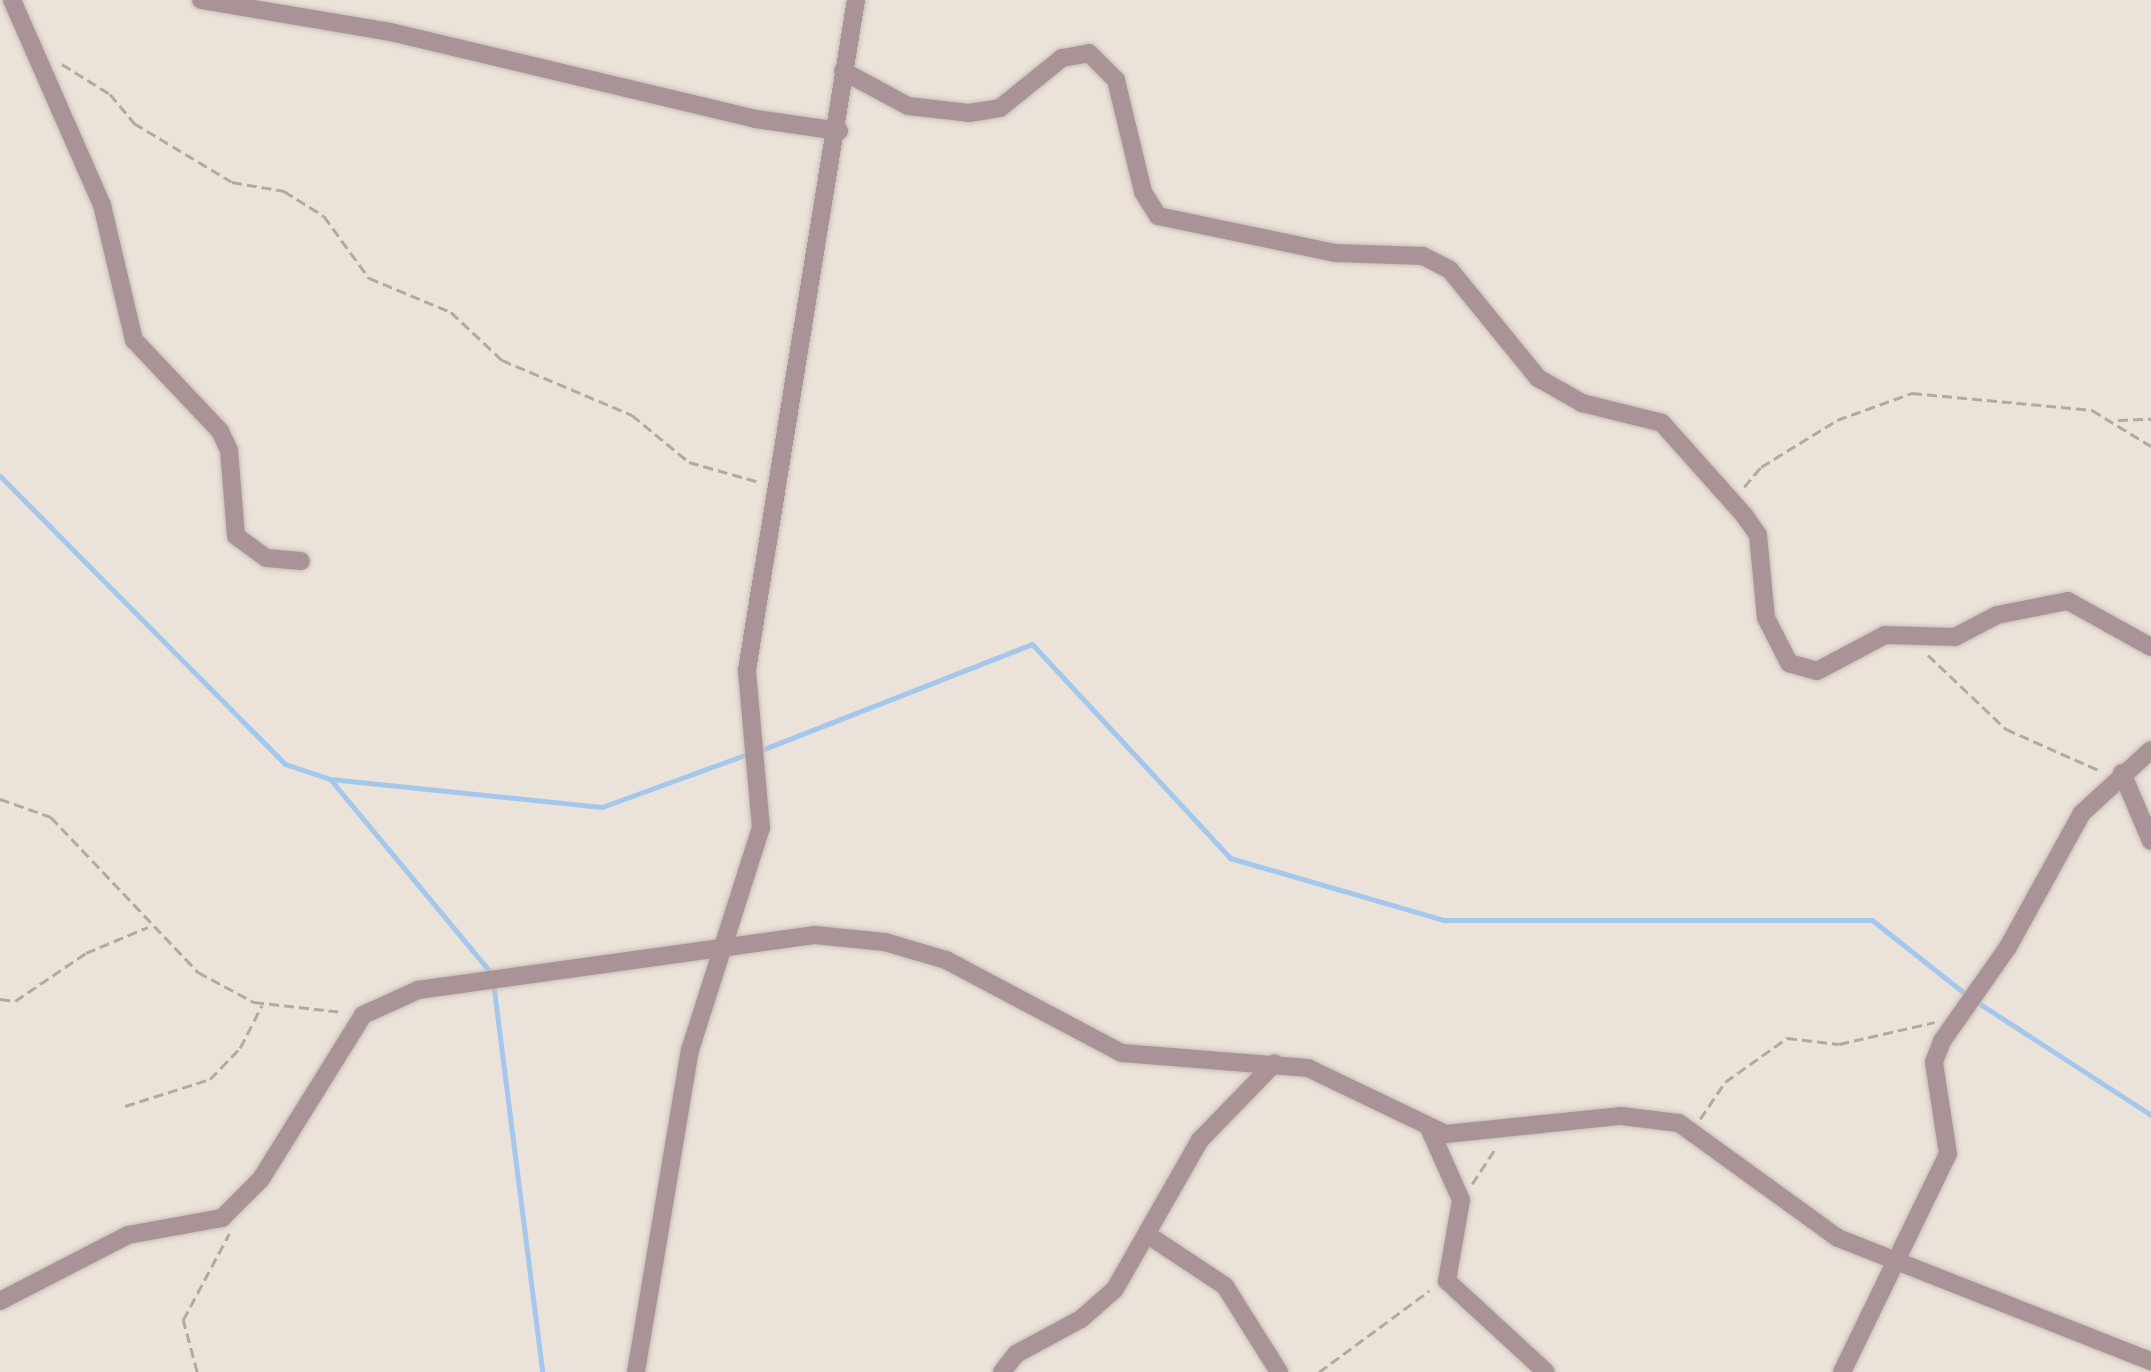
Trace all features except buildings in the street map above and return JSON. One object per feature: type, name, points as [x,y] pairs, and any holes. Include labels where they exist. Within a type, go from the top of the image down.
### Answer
[{"type":"street","points":[[12,0],[102,205],[134,340],[229,450],[236,536],[266,558],[301,561]]},
{"type":"street","points":[[201,0],[542,63],[756,119],[838,131]]},
{"type":"street","points":[[636,1372],[670,1148],[719,947],[760,828],[746,670],[838,131],[856,0]]},
{"type":"street","points":[[844,71],[908,106],[970,113],[1012,100],[1074,53],[1103,59],[1116,80],[1147,204],[1158,216],[1336,253],[1398,253],[1436,263],[1468,288],[1538,378],[1582,403],[1662,424],[1758,535],[1766,618],[1789,663],[1817,670],[1863,642],[1909,636],[1955,637],[1997,615],[2068,601],[2151,646]]},
{"type":"street","points":[[1842,1372],[1948,1154],[1934,1062],[1956,1019],[2008,947],[2082,814],[2151,750]]},
{"type":"street","points":[[2122,774],[2151,841]]},
{"type":"street","points":[[0,1301],[128,1235],[222,1218],[272,1163],[363,1015],[418,990],[492,974],[719,947],[761,936],[885,942],[946,960],[1122,1053],[1275,1063],[1329,1075],[1429,1128],[1501,1134],[1621,1116],[1655,1116],[1691,1130],[1811,1221],[1896,1266],[1954,1279],[2151,1360]]},
{"type":"street","points":[[1002,1372],[1016,1354],[1082,1319],[1114,1289],[1200,1140],[1275,1063]]},
{"type":"street","points":[[1429,1128],[1461,1200],[1447,1281],[1546,1372]]},
{"type":"street","points":[[1148,1236],[1225,1286],[1280,1372]]},
{"type":"path","points":[[30,45],[99,86],[134,123],[232,182],[284,191],[324,216],[369,278],[451,312],[502,360],[632,415],[689,462],[748,483],[780,479]]},
{"type":"path","points":[[1733,506],[1749,478],[1773,459],[1837,420],[1912,393],[2004,408],[2054,404],[2115,420],[2151,419]]},
{"type":"path","points":[[2115,420],[2151,446]]},
{"type":"path","points":[[1909,636],[2006,729],[2064,760],[2122,774]]},
{"type":"path","points":[[0,800],[51,817],[100,860],[149,927],[198,972],[263,1004],[346,1012]]},
{"type":"path","points":[[0,999],[15,1001],[86,952],[149,927]]},
{"type":"path","points":[[125,1106],[210,1080],[240,1048],[263,1004]]},
{"type":"path","points":[[1691,1130],[1725,1082],[1787,1038],[1839,1044],[1956,1019]]},
{"type":"path","points":[[1461,1200],[1501,1134]]},
{"type":"path","points":[[197,1372],[182,1320],[234,1225]]},
{"type":"path","points":[[1319,1372],[1416,1303],[1447,1265]]},
{"type":"waterway","points":[[0,476],[285,764],[330,779],[602,807],[748,754]]},
{"type":"waterway","points":[[759,751],[1032,644],[1230,858],[1444,920],[1872,920],[1968,996]]},
{"type":"waterway","points":[[330,779],[492,974],[542,1372]]},
{"type":"waterway","points":[[1977,1002],[2151,1115]]}]
